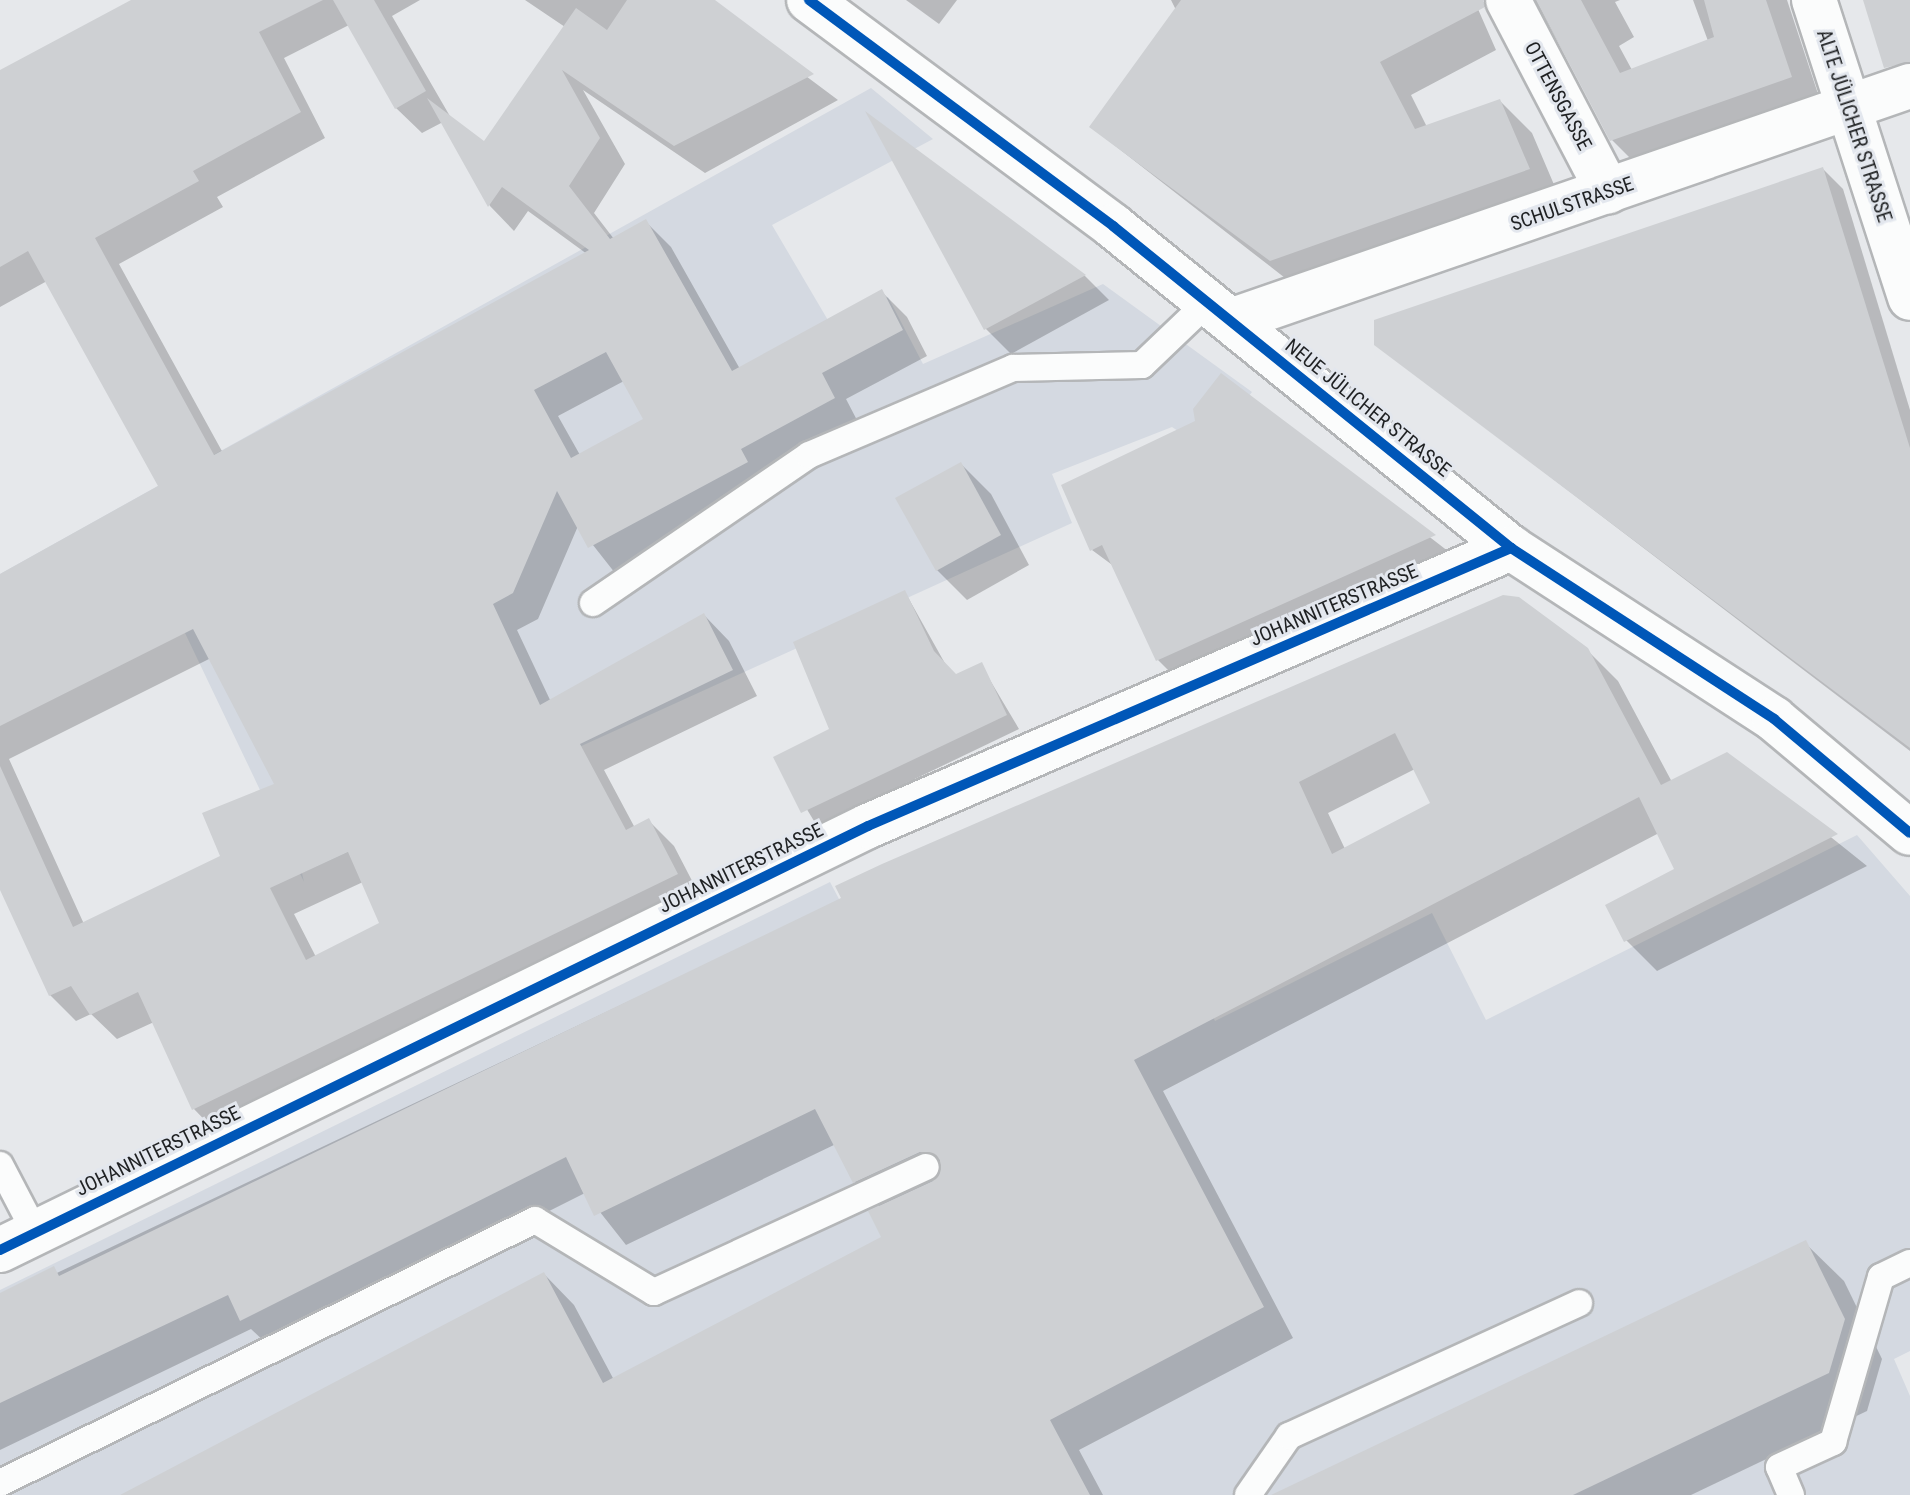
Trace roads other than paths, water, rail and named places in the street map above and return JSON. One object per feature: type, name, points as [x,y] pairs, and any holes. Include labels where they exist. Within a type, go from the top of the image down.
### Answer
[{"type":"street","name":"NEUE JÜLICHER STRASSE","points":[[809,0],[938,89],[1221,311],[1511,548],[1774,719],[1910,833]]},
{"type":"street","name":"OTTENSGASSE","points":[[1508,0],[1608,191]]},
{"type":"street","name":"ALTE JÜLICHER STRASSE","points":[[1814,0],[1910,298]]},
{"type":"street","name":"SCHULSTRASSE","points":[[1221,311],[1608,191],[1910,86]]},
{"type":"street","name":"JOHANNITERSTRASSE","points":[[17,1241],[868,826],[1511,548]]},
{"type":"lane","points":[[593,603],[809,455],[1013,368],[1142,365],[1221,311]]},
{"type":"lane","points":[[0,1165],[17,1241]]},
{"type":"lane","points":[[0,1483],[535,1220],[654,1292],[926,1167]]},
{"type":"lane","points":[[1791,1495],[1779,1467],[1833,1442],[1881,1277],[1910,1263]]},
{"type":"lane","points":[[1248,1495],[1289,1436],[1579,1303]]}]
